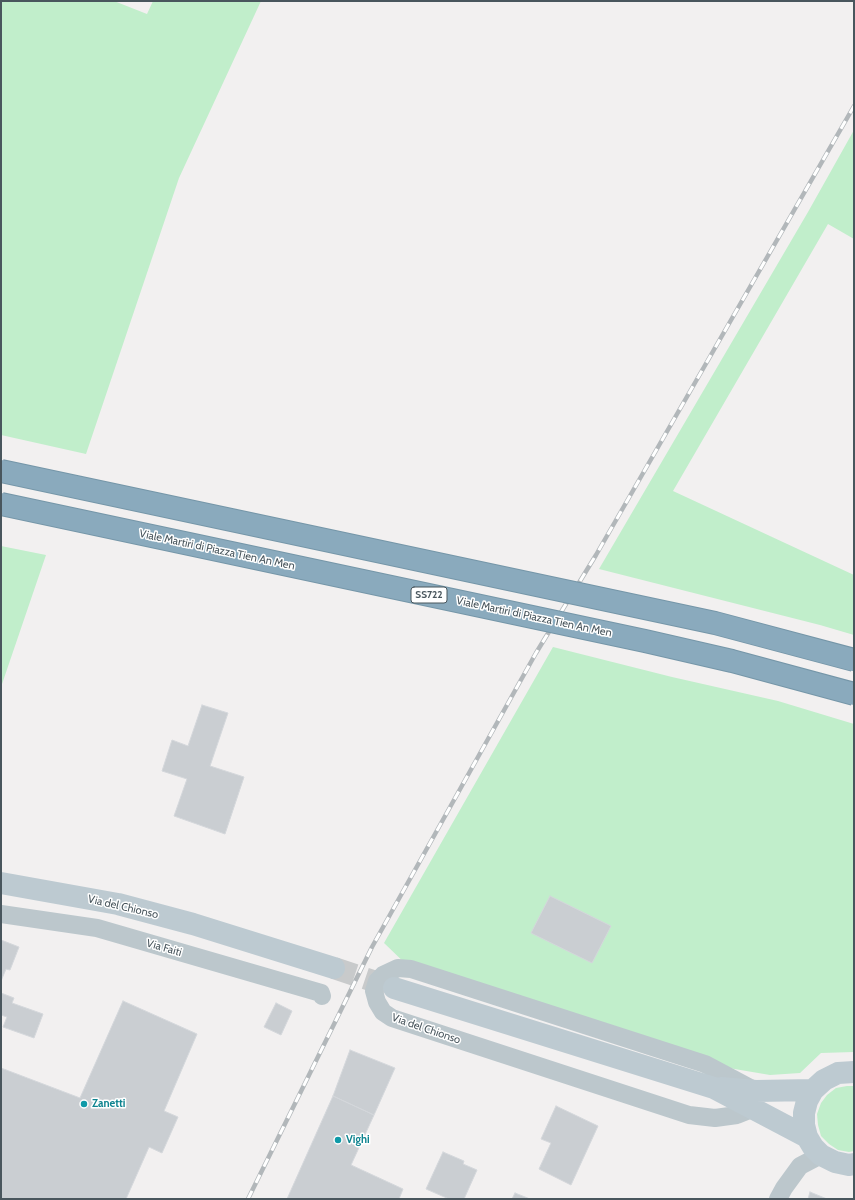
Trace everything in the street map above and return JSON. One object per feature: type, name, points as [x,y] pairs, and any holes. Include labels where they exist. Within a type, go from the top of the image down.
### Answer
[{"type":"highway","points":[[1,471],[714,623],[854,660]]},
{"type":"highway","name":"Viale Martiri di Piazza Tien An Men","points":[[1,504],[645,641],[732,661],[854,694]]},
{"type":"main road","name":"Via del Chionso","points":[[1,883],[118,904],[193,924],[334,968]]},
{"type":"main road","name":"Via del Chionso","points":[[394,988],[754,1100],[807,1137]]},
{"type":"main road","name":"Via del Chionso","points":[[854,1071],[838,1073],[824,1080],[813,1090],[807,1101],[804,1113],[804,1126],[807,1137],[813,1147],[821,1155],[835,1162],[854,1164]]},
{"type":"main road","name":"Via del Chionso","points":[[754,1100],[813,1090]]},
{"type":"street","name":"Via Faiti","points":[[1,914],[97,928],[321,993],[322,996]]},
{"type":"street","name":"Via del Chionso","points":[[398,968],[411,969],[705,1064],[754,1100],[737,1115],[715,1118],[689,1115],[392,1018],[383,1012],[377,1002],[374,991],[377,981],[382,975],[390,970],[398,968]]},
{"type":"street","points":[[778,1199],[800,1166],[821,1155]]},
{"type":"green space","points":[[1,1],[114,1],[147,14],[153,1],[261,1],[179,178],[86,454],[1,435]]},
{"type":"green space","points":[[854,130],[854,239],[828,224],[673,491],[854,575],[854,635],[599,569],[808,212]]},
{"type":"green space","points":[[1,546],[46,555],[1,687]]},
{"type":"green space","points":[[553,647],[672,677],[778,701],[854,724],[854,1052],[821,1053],[800,1073],[770,1075],[705,1064],[411,969],[384,943]]},
{"type":"green space","points":[[854,1086],[854,1151],[849,1152],[838,1150],[821,1136],[817,1114],[821,1103],[827,1095],[836,1088]]},
{"type":"building","points":[[202,705],[228,713],[210,766],[244,777],[225,834],[174,816],[187,779],[162,771],[172,740],[188,746]]},
{"type":"building","points":[[550,896],[611,926],[592,963],[531,933]]},
{"type":"building","points":[[1,940],[19,947],[10,970],[6,969],[1,981]]},
{"type":"building","points":[[1,993],[14,998],[12,1003],[43,1014],[34,1038],[3,1027],[7,1017],[1,1015]]},
{"type":"building","name":"Zanetti","points":[[123,1001],[197,1034],[164,1111],[178,1117],[162,1153],[149,1147],[126,1199],[1,1198],[1,1068],[80,1098]]},
{"type":"building","points":[[276,1003],[292,1011],[281,1035],[264,1027]]},
{"type":"building","points":[[350,1050],[395,1068],[374,1115],[333,1096]]},
{"type":"building","name":"Vighi","points":[[333,1096],[374,1115],[351,1165],[403,1189],[399,1199],[287,1199]]},
{"type":"building","points":[[556,1106],[598,1126],[571,1185],[539,1169],[551,1143],[541,1139]]},
{"type":"building","points":[[443,1152],[464,1161],[463,1164],[477,1170],[464,1199],[449,1199],[426,1189]]},
{"type":"building","points":[[810,1192],[827,1199],[808,1199]]},
{"type":"building","points":[[515,1193],[530,1199],[512,1199]]},
{"type":"tunnel","points":[[334,968],[394,988]]},
{"type":"railway","points":[[248,1199],[372,947],[536,653],[596,555],[854,106]]},
{"type":"place","name":"Zanetti","points":[[84,1104]]},
{"type":"place","name":"Vighi","points":[[338,1140]]}]
